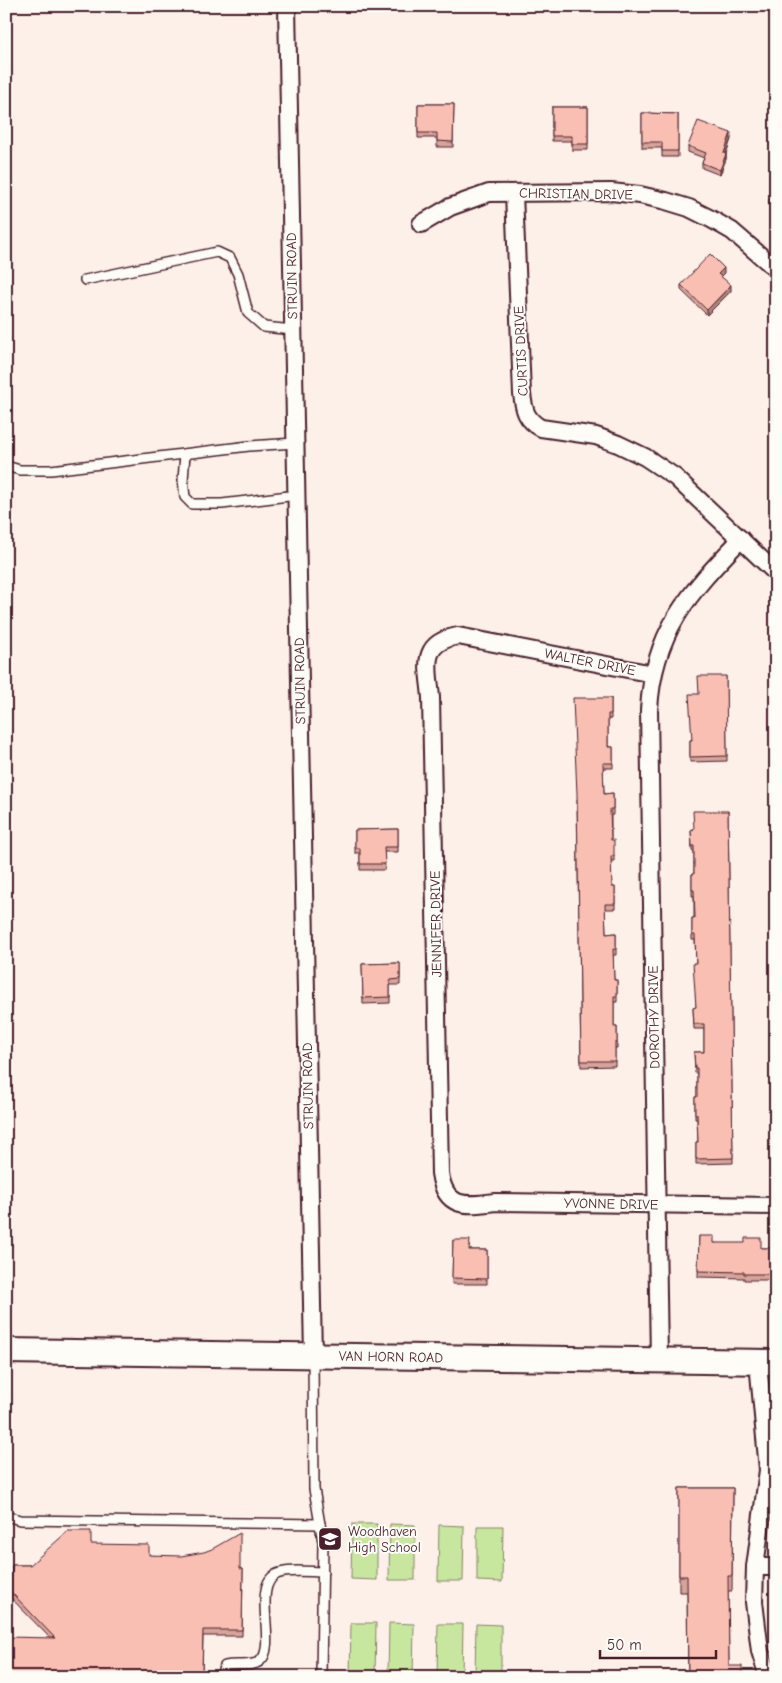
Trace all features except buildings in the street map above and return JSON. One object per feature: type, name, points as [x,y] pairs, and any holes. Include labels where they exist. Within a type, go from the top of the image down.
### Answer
[{"type":"main road","name":"VAN HORN ROAD","points":[[6,1351],[767,1362]]},
{"type":"street","name":"STRUIN ROAD","points":[[287,6],[313,1356]]},
{"type":"street","name":"CHRISTIAN DRIVE","points":[[422,224],[450,207],[489,194],[611,192],[640,195],[689,208],[711,218],[751,246],[776,270]]},
{"type":"street","name":"CURTIS DRIVE","points":[[514,193],[522,394],[524,410],[528,418],[533,424],[541,428],[596,436],[645,457],[675,478],[776,573]]},
{"type":"street","name":"WALTER DRIVE","points":[[432,651],[436,644],[446,638],[458,636],[653,674],[663,642],[679,612],[705,576],[741,540]]},
{"type":"street","name":"JENNIFER DRIVE","points":[[432,651],[427,665],[432,698],[440,1172],[442,1185],[448,1196]]},
{"type":"street","name":"DOROTHY DRIVE","points":[[653,674],[649,710],[659,1360]]},
{"type":"street","name":"YVONNE DRIVE","points":[[448,1196],[460,1204],[468,1205],[495,1202],[776,1206]]},
{"type":"street","points":[[767,1362],[772,1470],[755,1567],[754,1602],[760,1651],[768,1677]]},
{"type":"street","points":[[755,1567],[776,1567]]},
{"type":"lane","points":[[85,280],[217,252],[230,258],[238,274],[248,313],[264,327],[293,330]]},
{"type":"lane","points":[[6,466],[20,470],[51,470],[248,446],[296,443]]},
{"type":"lane","points":[[185,454],[183,480],[185,497],[192,504],[222,504],[297,495]]},
{"type":"lane","points":[[313,1356],[314,1488],[323,1542],[322,1677]]},
{"type":"lane","points":[[6,1516],[20,1520],[320,1524]]},
{"type":"lane","points":[[221,1677],[221,1673],[226,1666],[253,1664],[263,1658],[266,1645],[266,1590],[270,1578],[283,1572],[323,1572]]},
{"type":"green space","points":[[352,1524],[377,1524],[377,1580],[351,1579]]},
{"type":"green space","points":[[390,1524],[415,1525],[415,1580],[389,1580]]},
{"type":"green space","points":[[439,1525],[464,1526],[463,1581],[438,1581]]},
{"type":"green space","points":[[477,1526],[503,1526],[502,1582],[477,1581]]},
{"type":"green space","points":[[351,1623],[376,1623],[375,1677],[350,1677]]},
{"type":"green space","points":[[389,1623],[414,1624],[413,1677],[388,1677]]},
{"type":"green space","points":[[438,1624],[463,1624],[462,1677],[437,1677]]},
{"type":"green space","points":[[476,1624],[501,1625],[501,1677],[475,1677]]},
{"type":"place","name":"Woodhaven High School","points":[[330,1539]]}]
